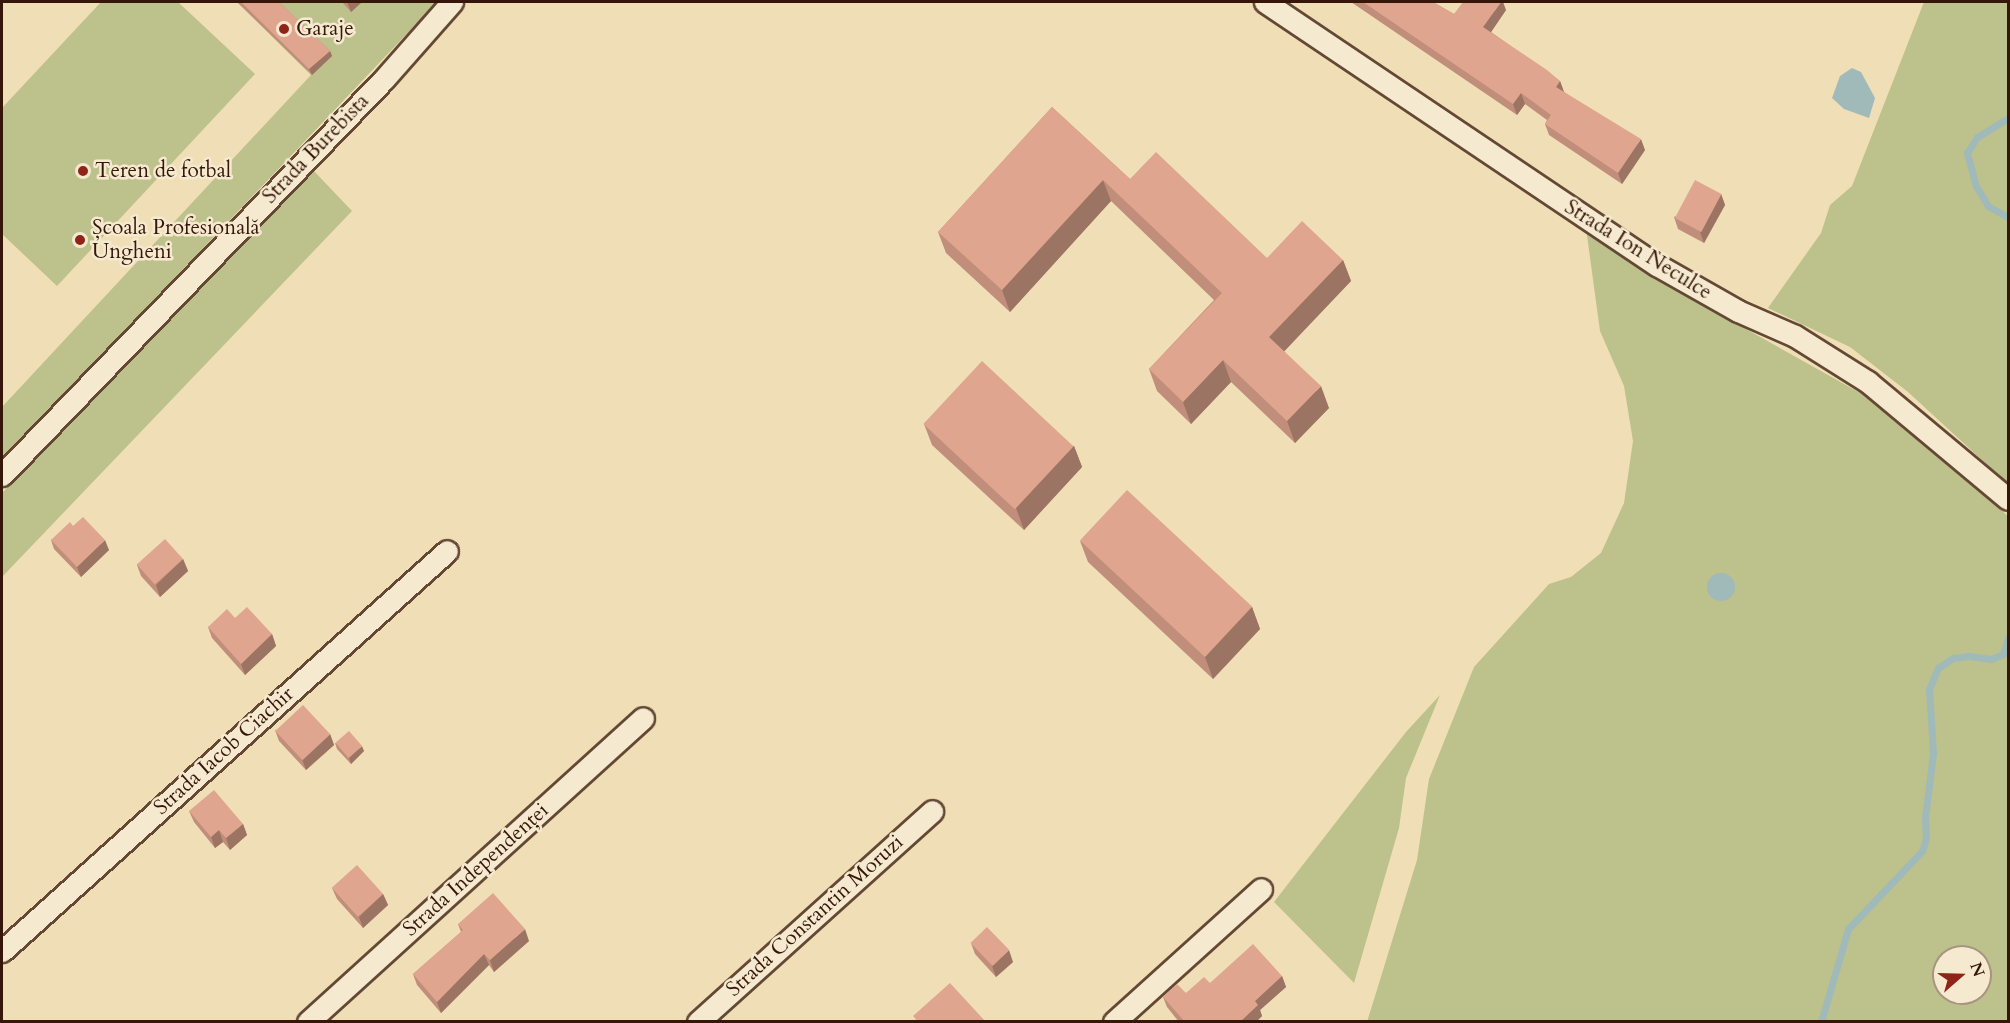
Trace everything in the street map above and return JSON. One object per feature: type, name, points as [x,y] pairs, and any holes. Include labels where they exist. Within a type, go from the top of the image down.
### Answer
[{"type":"street","name":"Strada Burebista","points":[[2,475],[384,79],[452,2]]},
{"type":"street","name":"Strada Ion Neculce","points":[[1264,2],[1658,265],[1738,311],[1804,342],[1868,381],[2008,499]]},
{"type":"street","name":"Strada Iacob Ciachir","points":[[2,951],[447,551]]},
{"type":"street","name":"Strada Independenței","points":[[308,1022],[643,718]]},
{"type":"street","name":"Strada Constantin Moruzi","points":[[698,1022],[933,811]]},
{"type":"street","points":[[1114,1022],[1261,889]]},
{"type":"green space","name":"Teren de fotbal","points":[[101,2],[178,2],[255,74],[57,286],[2,234],[2,108]]},
{"type":"green space","points":[[237,2],[437,2],[2,460],[2,407],[311,75]]},
{"type":"green space","points":[[1924,2],[2008,2],[2008,484],[1908,392],[1850,347],[1768,308],[1821,233],[1830,205],[1852,186]]},
{"type":"green space","points":[[313,170],[352,211],[2,577],[2,493]]},
{"type":"green space","points":[[1586,228],[1737,324],[1862,394],[2008,516],[2008,1021],[1367,1022],[1417,860],[1429,779],[1474,667],[1549,584],[1571,577],[1601,553],[1624,503],[1633,441],[1624,386],[1600,331]]},
{"type":"green space","points":[[1440,695],[1406,778],[1399,828],[1354,983],[1274,902],[1406,732]]},
{"type":"water","points":[[1852,68],[1861,72],[1875,98],[1869,118],[1844,109],[1832,98],[1840,76]]},
{"type":"water","points":[[1721,573],[1731,577],[1735,587],[1731,597],[1721,601],[1711,597],[1707,587],[1711,577]]},
{"type":"building","name":"Garaje","points":[[241,2],[279,2],[330,51],[309,69]]},
{"type":"building","points":[[1363,2],[1433,2],[1454,14],[1463,2],[1501,2],[1483,27],[1547,70],[1560,81],[1556,87],[1641,139],[1618,173],[1545,124],[1551,115],[1521,93],[1513,104]]},
{"type":"building","points":[[1052,107],[1130,179],[1156,152],[1267,258],[1302,221],[1343,260],[1269,337],[1321,386],[1287,421],[1223,360],[1183,402],[1149,369],[1222,293],[1103,180],[1002,290],[938,232]]},
{"type":"building","points":[[1695,180],[1721,194],[1701,232],[1675,218]]},
{"type":"building","points":[[982,361],[1073,446],[1015,509],[923,424]]},
{"type":"building","points":[[1127,490],[1252,607],[1205,657],[1080,540]]},
{"type":"building","points":[[83,517],[105,540],[77,567],[51,540],[70,522],[73,526]]},
{"type":"building","points":[[165,539],[183,559],[155,584],[137,564]]},
{"type":"building","points":[[247,607],[272,634],[241,664],[208,627],[227,609],[235,618]]},
{"type":"building","points":[[303,705],[330,734],[302,760],[275,731]]},
{"type":"building","points":[[349,731],[362,746],[349,758],[335,743]]},
{"type":"building","points":[[214,790],[243,824],[226,838],[219,830],[211,837],[189,811]]},
{"type":"building","points":[[357,865],[383,894],[358,917],[332,888]]},
{"type":"building","points":[[493,893],[525,929],[490,960],[484,954],[437,1002],[413,974],[463,930],[458,924]]},
{"type":"building","points":[[987,927],[1009,950],[993,966],[970,943]]},
{"type":"building","points":[[1253,944],[1282,976],[1255,1001],[1258,1005],[1240,1022],[1185,1022],[1163,997],[1177,984],[1186,993],[1204,977],[1210,983]]},
{"type":"building","points":[[950,983],[984,1022],[918,1022],[913,1016]]},
{"type":"waterway","points":[[2008,118],[1977,137],[1967,153],[1976,186],[1988,206],[2008,217]]},
{"type":"waterway","points":[[1821,1022],[1848,929],[1922,851],[1926,839],[1925,817],[1933,754],[1929,689],[1938,668],[1953,658],[1969,656],[1991,659],[2003,654],[2008,638]]},
{"type":"place","name":"Garaje","points":[[284,29]]},
{"type":"place","name":"Teren de fotbal","points":[[83,171]]},
{"type":"place","name":"Școala Profesională Ungheni","points":[[80,240]]}]
